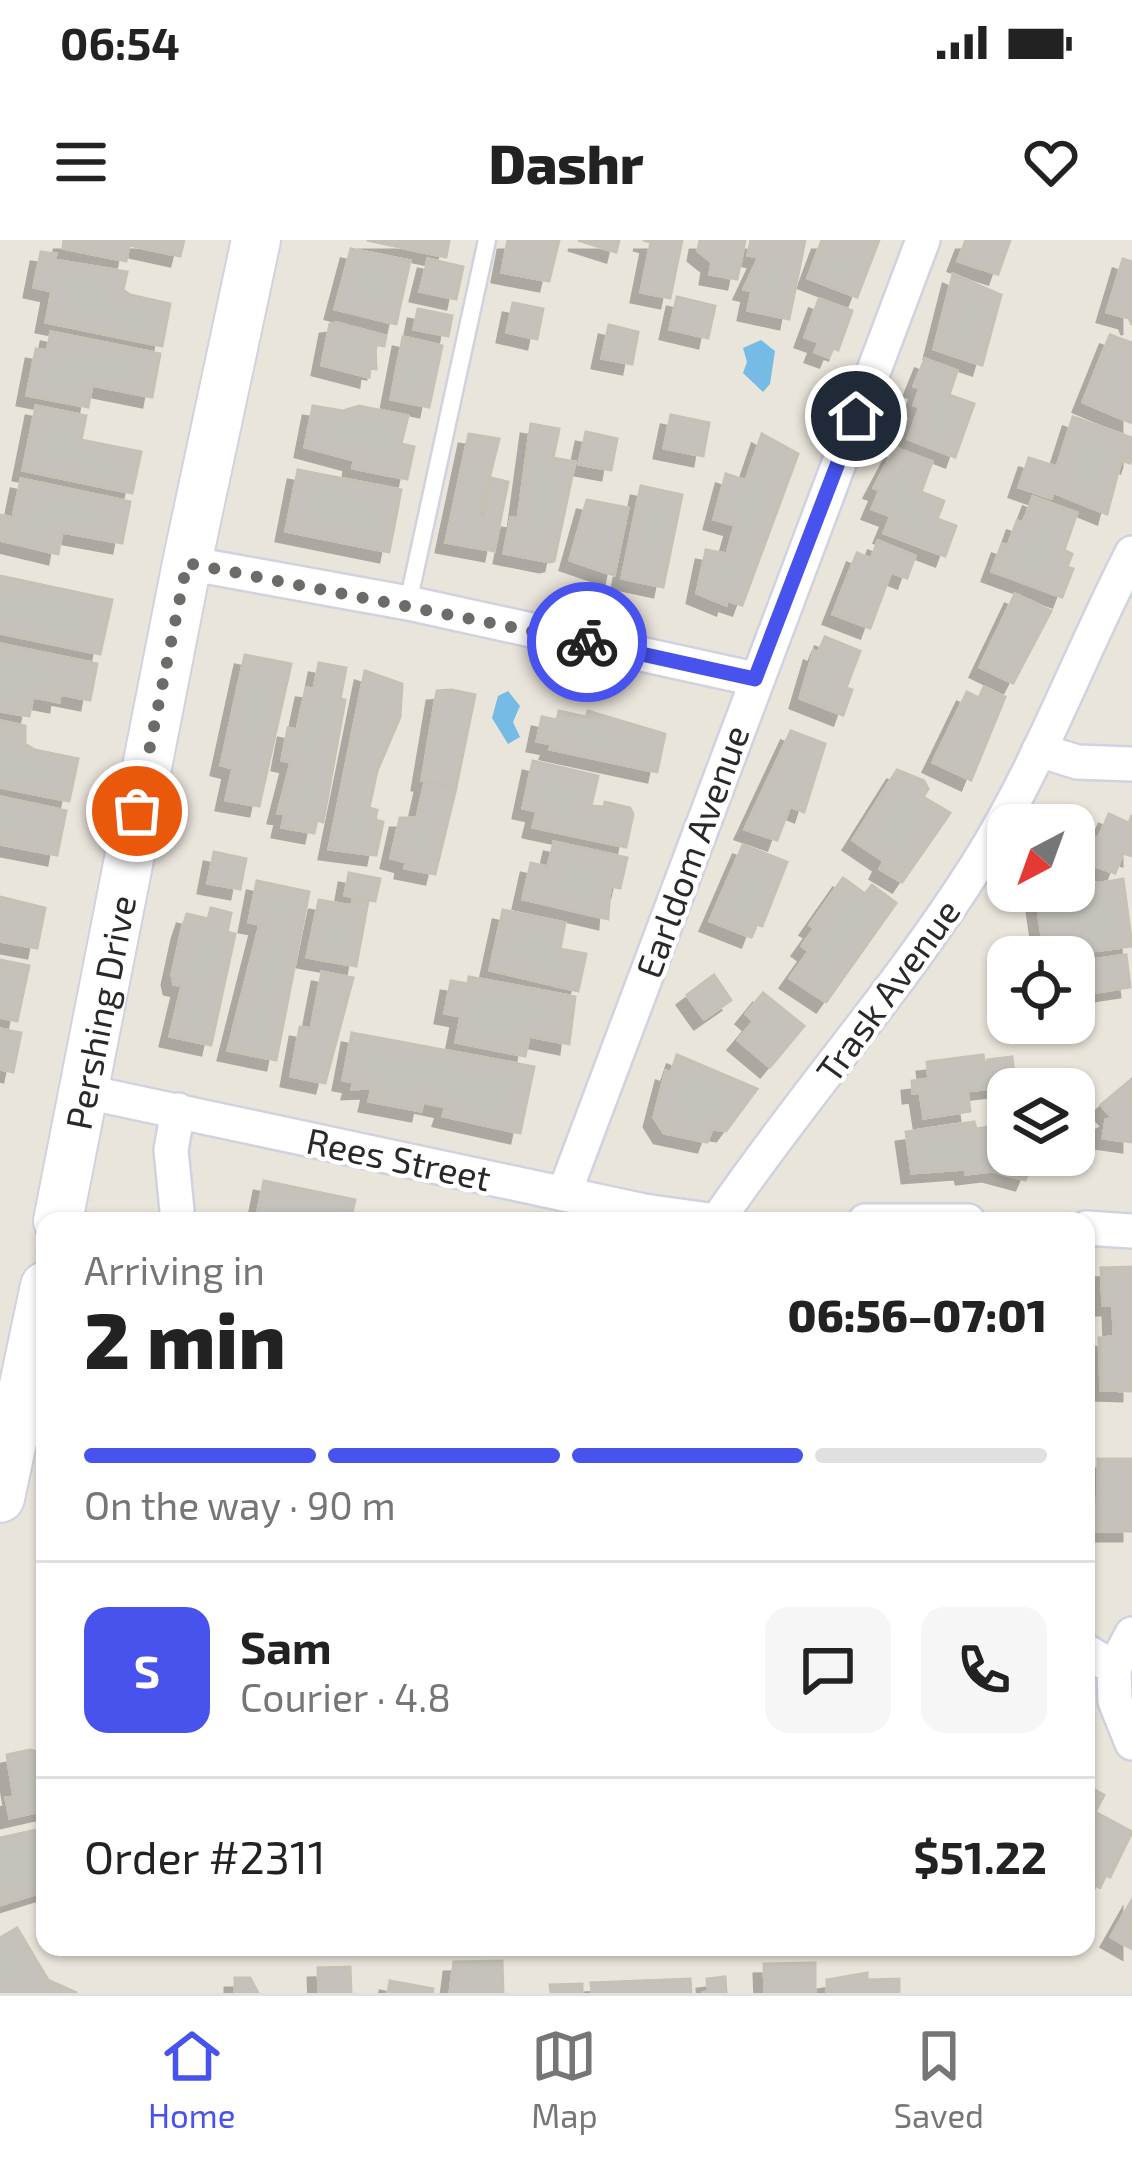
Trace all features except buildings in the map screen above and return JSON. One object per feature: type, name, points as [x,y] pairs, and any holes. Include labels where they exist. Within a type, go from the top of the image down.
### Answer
[{"type":"main road","name":"Pershing Drive","points":[[60,1212],[187,563],[256,240]]},
{"type":"main road","points":[[0,1498],[36,1328]]},
{"type":"street","name":"Earldom Avenue","points":[[564,1194],[923,240]]},
{"type":"street","name":"Trask Avenue","points":[[723,1212],[782,1130],[893,992],[980,860],[1040,750],[1132,553]]},
{"type":"street","points":[[187,563],[408,603],[755,679]]},
{"type":"street","points":[[1040,750],[1077,762],[1132,764]]},
{"type":"street","name":"Rees Street","points":[[82,1091],[666,1212]]},
{"type":"street","points":[[177,1212],[171,1150],[178,1110]]},
{"type":"street","points":[[1095,1229],[1132,1231]]},
{"type":"street","points":[[1132,1634],[1100,1659],[1132,1743]]},
{"type":"lane","points":[[408,603],[487,240]]},
{"type":"water","points":[[761,340],[775,351],[770,384],[763,392],[743,373],[747,362],[743,348]]},
{"type":"water","points":[[508,691],[520,706],[513,722],[520,737],[508,744],[492,718],[498,696]]},
{"type":"way so far","points":[[137,811],[187,563],[587,642]]},
{"type":"route","points":[[587,642],[755,679],[856,416]]}]
